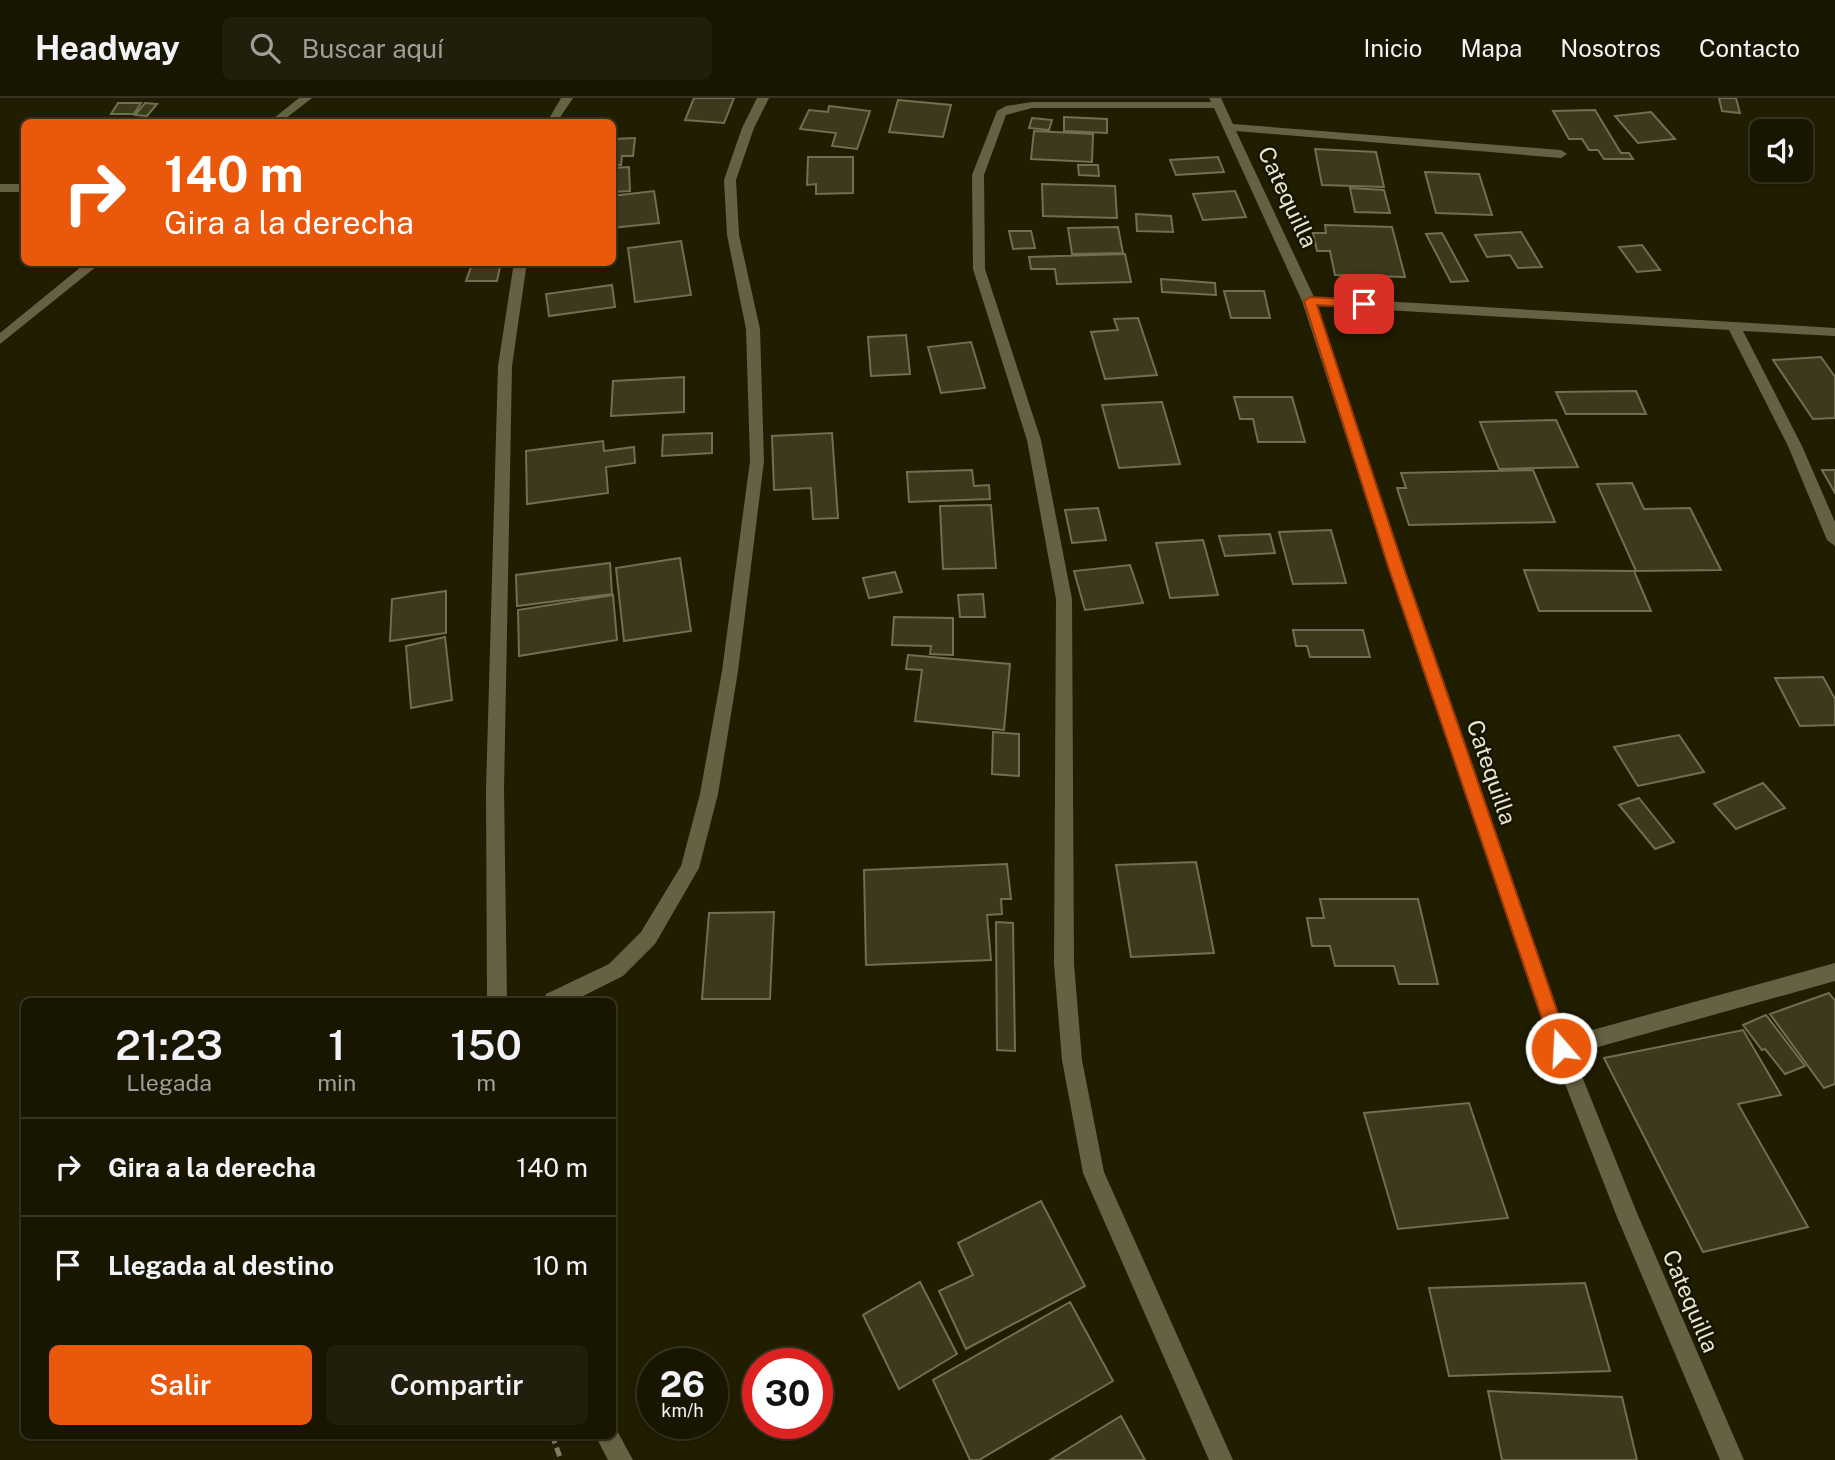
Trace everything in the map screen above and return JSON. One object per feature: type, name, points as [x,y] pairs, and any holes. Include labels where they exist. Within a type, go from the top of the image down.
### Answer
[{"type":"street","points":[[278,119],[306,98]]},
{"type":"street","points":[[554,119],[567,98]]},
{"type":"street","points":[[558,998],[616,970],[648,938],[690,868],[709,794],[730,671],[757,461],[753,329],[733,235],[730,180],[748,128],[763,98]]},
{"type":"street","points":[[1217,101],[1032,105],[1010,108],[1001,113],[978,175],[977,220],[979,269],[1034,440],[1064,598],[1064,964],[1072,1060],[1094,1173],[1221,1460]]},
{"type":"street","name":"Catequilla","points":[[1217,101],[1310,301],[1396,569],[1561,1048],[1628,1217],[1732,1460]]},
{"type":"street","points":[[1229,127],[1561,155]]},
{"type":"street","points":[[0,188],[21,188]]},
{"type":"street","points":[[0,340],[91,266]]},
{"type":"street","points":[[497,998],[495,790],[503,421],[505,366],[519,266]]},
{"type":"street","points":[[1310,301],[1835,332]]},
{"type":"street","points":[[1733,325],[1795,446],[1835,540]]},
{"type":"street","points":[[1561,1048],[1835,972]]},
{"type":"street","points":[[609,1439],[621,1460]]},
{"type":"path","points":[[554,1439],[562,1460]]},
{"type":"building","points":[[694,98],[734,98],[724,123],[685,120]]},
{"type":"building","points":[[1719,98],[1736,98],[1740,113],[1722,111]]},
{"type":"building","points":[[898,100],[951,105],[943,137],[889,132]]},
{"type":"building","points":[[118,103],[141,103],[134,114],[111,114]]},
{"type":"building","points":[[145,103],[157,104],[147,116],[135,115]]},
{"type":"building","points":[[829,106],[870,111],[857,149],[832,146],[836,133],[800,129],[809,110],[828,112]]},
{"type":"building","points":[[1595,110],[1621,153],[1629,153],[1633,159],[1604,159],[1598,150],[1589,150],[1582,139],[1569,139],[1553,111]]},
{"type":"building","points":[[1651,112],[1675,139],[1638,143],[1615,116]]},
{"type":"building","points":[[1064,117],[1107,119],[1107,133],[1064,131]]},
{"type":"building","points":[[1032,118],[1052,120],[1049,130],[1029,128]]},
{"type":"building","points":[[1034,131],[1093,134],[1092,162],[1031,159]]},
{"type":"building","points":[[635,138],[633,156],[622,156],[621,165],[616,165],[616,139]]},
{"type":"building","points":[[1315,149],[1376,152],[1384,187],[1322,185]]},
{"type":"building","points":[[808,157],[853,157],[853,193],[816,194],[816,184],[807,185]]},
{"type":"building","points":[[1218,157],[1224,172],[1176,175],[1170,160]]},
{"type":"building","points":[[1078,165],[1098,165],[1099,176],[1079,175]]},
{"type":"building","points":[[629,167],[630,191],[616,192],[616,168]]},
{"type":"building","points":[[1425,172],[1479,174],[1492,215],[1436,213]]},
{"type":"building","points":[[1042,184],[1115,186],[1117,218],[1043,216]]},
{"type":"building","points":[[1350,188],[1384,190],[1390,213],[1355,212]]},
{"type":"building","points":[[654,191],[659,223],[616,228],[616,196]]},
{"type":"building","points":[[1235,191],[1246,217],[1203,220],[1193,194]]},
{"type":"building","points":[[1136,214],[1171,216],[1173,232],[1137,231]]},
{"type":"building","points":[[1325,225],[1392,227],[1405,277],[1335,275],[1330,251],[1317,251],[1313,233],[1326,233]]},
{"type":"building","points":[[1118,227],[1123,253],[1072,254],[1068,228]]},
{"type":"building","points":[[1009,231],[1031,231],[1035,248],[1013,249]]},
{"type":"building","points":[[1521,232],[1542,267],[1518,268],[1510,255],[1487,257],[1475,235]]},
{"type":"building","points":[[1442,233],[1468,281],[1451,282],[1426,234]]},
{"type":"building","points":[[681,241],[691,295],[635,302],[628,248]]},
{"type":"building","points":[[1642,245],[1660,270],[1637,272],[1619,247]]},
{"type":"building","points":[[1125,254],[1131,282],[1057,284],[1055,269],[1031,269],[1029,257]]},
{"type":"building","points":[[471,267],[500,267],[497,281],[466,281]]},
{"type":"building","points":[[1161,279],[1215,283],[1216,295],[1162,292]]},
{"type":"building","points":[[612,285],[615,307],[549,316],[546,294]]},
{"type":"building","points":[[1224,291],[1264,291],[1270,318],[1231,318]]},
{"type":"building","points":[[1138,318],[1157,375],[1105,379],[1091,332],[1118,330],[1114,319]]},
{"type":"building","points":[[906,335],[910,374],[871,376],[868,337]]},
{"type":"building","points":[[971,342],[985,388],[941,393],[928,347]]},
{"type":"building","points":[[1821,357],[1835,377],[1835,418],[1813,419],[1773,360]]},
{"type":"building","points":[[684,377],[684,412],[611,416],[613,381]]},
{"type":"building","points":[[1636,391],[1646,414],[1566,414],[1556,392]]},
{"type":"building","points":[[1234,397],[1292,397],[1305,442],[1258,442],[1253,419],[1240,419]]},
{"type":"building","points":[[1162,402],[1180,464],[1119,468],[1102,405]]},
{"type":"building","points":[[1556,420],[1578,467],[1499,469],[1480,422]]},
{"type":"building","points":[[712,433],[712,453],[662,456],[663,435]]},
{"type":"building","points":[[832,433],[838,518],[813,519],[811,488],[774,490],[772,436]]},
{"type":"building","points":[[603,441],[604,451],[634,447],[635,463],[606,467],[608,493],[527,504],[526,451]]},
{"type":"building","points":[[972,470],[974,486],[989,485],[990,499],[909,502],[907,472]]},
{"type":"building","points":[[1533,470],[1555,522],[1409,525],[1397,488],[1406,488],[1401,473]]},
{"type":"building","points":[[1822,470],[1835,470],[1835,493]]},
{"type":"building","points":[[1632,483],[1644,509],[1690,508],[1721,570],[1636,571],[1597,484]]},
{"type":"building","points":[[991,505],[996,568],[943,569],[940,506]]},
{"type":"building","points":[[1098,508],[1106,540],[1072,543],[1065,510]]},
{"type":"building","points":[[1331,530],[1346,583],[1293,584],[1279,532]]},
{"type":"building","points":[[1270,534],[1275,553],[1225,556],[1219,536]]},
{"type":"building","points":[[1203,540],[1218,595],[1170,598],[1156,543]]},
{"type":"building","points":[[680,558],[691,631],[624,641],[616,568]]},
{"type":"building","points":[[610,563],[612,594],[517,606],[516,575]]},
{"type":"building","points":[[1130,565],[1143,603],[1085,610],[1074,571]]},
{"type":"building","points":[[1524,570],[1634,571],[1651,611],[1539,611]]},
{"type":"building","points":[[895,572],[902,592],[869,598],[863,578]]},
{"type":"building","points":[[446,591],[446,633],[390,641],[392,599]]},
{"type":"building","points":[[983,594],[985,617],[960,617],[958,595]]},
{"type":"building","points":[[613,595],[617,640],[519,656],[518,610]]},
{"type":"building","points":[[894,617],[953,618],[953,655],[930,654],[931,646],[892,645]]},
{"type":"building","points":[[1293,630],[1363,630],[1370,657],[1310,657],[1307,646],[1296,646]]},
{"type":"building","points":[[445,637],[452,700],[411,708],[406,646]]},
{"type":"building","points":[[908,655],[1010,664],[1004,730],[915,721],[922,670],[906,669]]},
{"type":"building","points":[[1823,677],[1835,699],[1835,725],[1800,726],[1775,678]]},
{"type":"building","points":[[993,732],[1019,734],[1019,776],[992,774]]},
{"type":"building","points":[[1679,735],[1704,772],[1638,786],[1614,747]]},
{"type":"building","points":[[1763,783],[1785,808],[1736,829],[1714,804]]},
{"type":"building","points":[[1639,798],[1674,842],[1655,849],[1619,805]]},
{"type":"building","points":[[1196,862],[1214,953],[1131,957],[1116,865]]},
{"type":"building","points":[[1007,864],[1011,899],[1001,899],[1002,914],[987,915],[991,960],[866,965],[864,870]]},
{"type":"building","points":[[1320,899],[1418,899],[1438,984],[1399,984],[1394,966],[1335,966],[1330,946],[1312,946],[1307,918],[1324,918]]},
{"type":"building","points":[[774,912],[770,999],[702,999],[709,913]]},
{"type":"building","points":[[996,922],[1013,923],[1015,1051],[997,1050]]},
{"type":"building","points":[[1829,993],[1835,1001],[1835,1084],[1824,1088],[1770,1014]]},
{"type":"building","points":[[1766,1015],[1805,1066],[1785,1074],[1743,1025]]},
{"type":"building","points":[[1743,1030],[1781,1095],[1738,1104],[1808,1227],[1703,1252],[1604,1058]]},
{"type":"building","points":[[1469,1103],[1508,1218],[1398,1229],[1364,1113]]},
{"type":"building","points":[[1041,1201],[1085,1286],[966,1349],[939,1291],[973,1275],[958,1243]]},
{"type":"building","points":[[920,1282],[957,1354],[899,1389],[863,1315]]},
{"type":"building","points":[[1585,1283],[1610,1371],[1449,1376],[1429,1288]]},
{"type":"building","points":[[1070,1302],[1113,1381],[979,1460],[970,1460],[933,1380]]},
{"type":"building","points":[[1488,1391],[1622,1397],[1637,1460],[1502,1460]]},
{"type":"building","points":[[1121,1416],[1145,1460],[1050,1460]]},
{"type":"route","points":[[1364,304],[1310,301],[1396,569],[1561,1048]]}]
